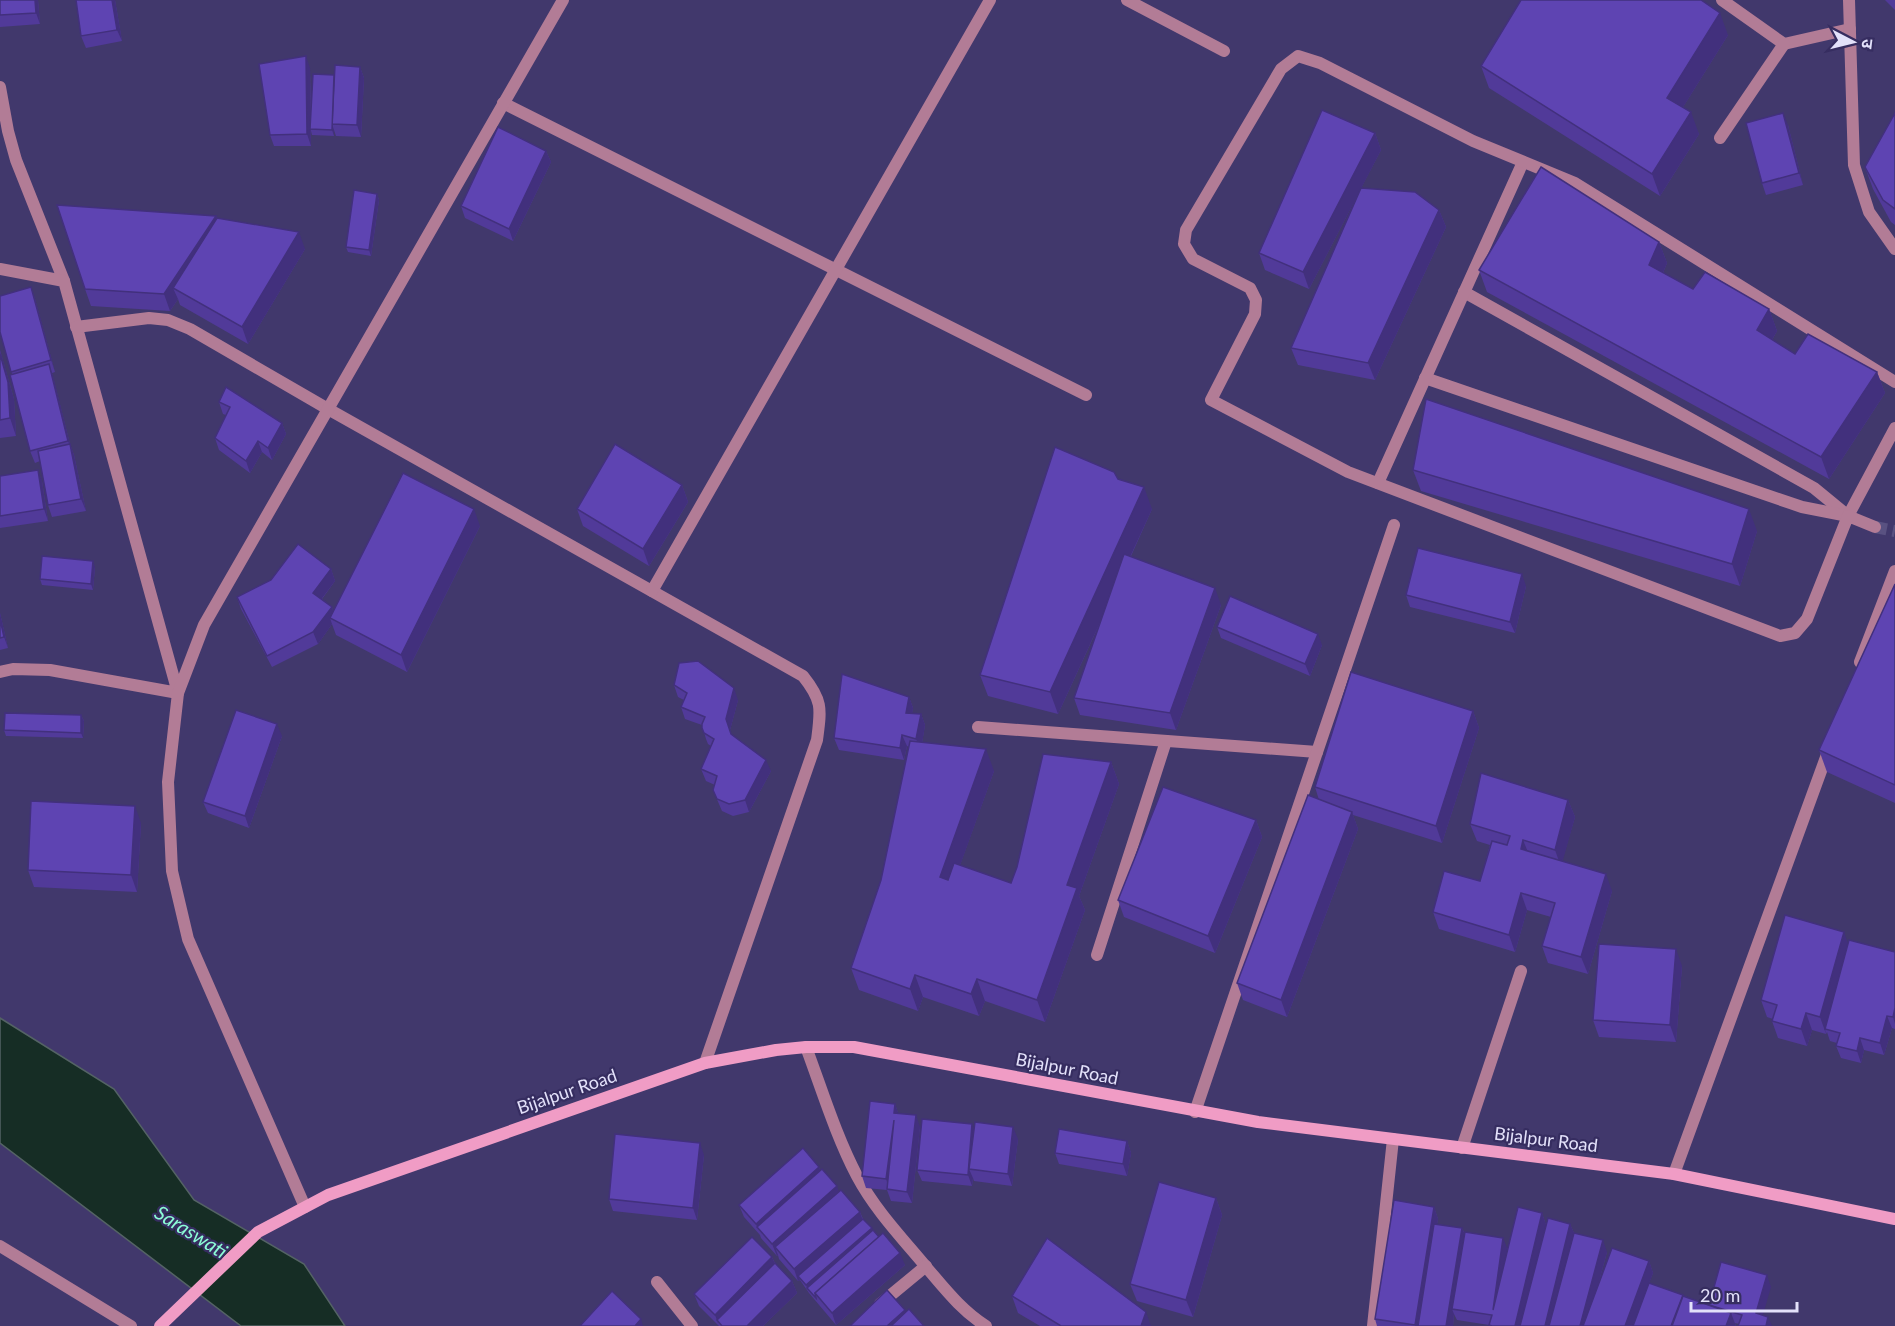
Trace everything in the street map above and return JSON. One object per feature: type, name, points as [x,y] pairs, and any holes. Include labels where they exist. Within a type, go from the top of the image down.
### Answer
[{"type":"main road","name":"Bijalpur Road","points":[[160,1326],[258,1232],[328,1195],[705,1063],[806,1047],[854,1047],[1258,1122],[1674,1174],[1895,1219]]},
{"type":"street","points":[[304,1207],[188,939],[172,871],[168,782],[178,693],[204,625],[563,0]]},
{"type":"street","points":[[652,591],[990,0]]},
{"type":"street","points":[[1127,0],[1224,51]]},
{"type":"street","points":[[1722,0],[1785,44]]},
{"type":"street","points":[[1849,0],[1854,165],[1869,212],[1895,249]]},
{"type":"street","points":[[1720,138],[1785,44],[1850,29]]},
{"type":"street","points":[[1895,382],[1575,183],[1473,141],[1320,63],[1298,56],[1281,69],[1186,230],[1184,244],[1193,259],[1250,288],[1256,300],[1255,314],[1211,400],[1348,472],[1780,636],[1795,633],[1807,619],[1848,516],[1895,428]]},
{"type":"street","points":[[0,87],[16,160],[63,281],[178,693]]},
{"type":"street","points":[[503,103],[1086,395]]},
{"type":"street","points":[[1378,483],[1523,162]]},
{"type":"street","points":[[0,269],[63,281]]},
{"type":"street","points":[[1464,292],[1814,488],[1848,516]]},
{"type":"street","points":[[76,327],[149,318],[168,320],[190,329],[803,676],[813,689],[821,708],[817,740],[705,1063]]},
{"type":"street","points":[[1425,378],[1802,507],[1848,516],[1875,527]]},
{"type":"street","points":[[1195,1112],[1394,525]]},
{"type":"street","points":[[1857,672],[1895,571]]},
{"type":"street","points":[[0,672],[13,669],[50,670],[178,693]]},
{"type":"street","points":[[978,727],[1317,752]]},
{"type":"street","points":[[1674,1174],[1833,739]]},
{"type":"street","points":[[1096,955],[1166,741]]},
{"type":"street","points":[[1462,1148],[1521,970]]},
{"type":"street","points":[[806,1047],[842,1144],[857,1177],[882,1214],[957,1303],[986,1326]]},
{"type":"street","points":[[1373,1326],[1393,1139]]},
{"type":"street","points":[[0,1246],[131,1326]]},
{"type":"street","points":[[872,1311],[926,1266]]},
{"type":"street","points":[[657,1281],[692,1326]]},
{"type":"water","name":"Saraswati","points":[[0,1018],[114,1089],[194,1200],[304,1264],[345,1326],[241,1326],[0,1143]]},
{"type":"building","points":[[0,0],[35,0],[36,13],[0,15]]},
{"type":"building","points":[[76,0],[112,0],[117,30],[81,36]]},
{"type":"building","points":[[1521,0],[1701,0],[1720,13],[1667,98],[1691,112],[1652,174],[1481,66]]},
{"type":"building","points":[[306,56],[307,134],[270,135],[259,64]]},
{"type":"building","points":[[335,65],[360,67],[357,125],[332,124]]},
{"type":"building","points":[[313,74],[334,75],[332,130],[310,129]]},
{"type":"building","points":[[1322,110],[1375,133],[1303,272],[1259,253]]},
{"type":"building","points":[[1783,113],[1799,173],[1762,183],[1746,123]]},
{"type":"building","points":[[1895,113],[1895,209],[1883,200],[1865,167]]},
{"type":"building","points":[[498,127],[546,151],[509,229],[461,206]]},
{"type":"building","points":[[1541,167],[1659,242],[1649,265],[1693,289],[1705,272],[1769,309],[1757,330],[1795,354],[1808,334],[1877,372],[1821,457],[1479,270]]},
{"type":"building","points":[[1361,188],[1415,192],[1439,210],[1368,363],[1291,348]]},
{"type":"building","points":[[354,190],[377,194],[369,250],[346,247]]},
{"type":"building","points":[[57,205],[216,216],[164,294],[85,289]]},
{"type":"building","points":[[217,218],[299,232],[242,327],[173,288]]},
{"type":"building","points":[[31,287],[51,360],[11,372],[0,332],[0,296]]},
{"type":"building","points":[[0,354],[8,382],[10,418],[0,420]]},
{"type":"building","points":[[49,364],[68,441],[30,451],[10,375]]},
{"type":"building","points":[[226,387],[282,423],[268,448],[258,441],[246,461],[215,438],[230,407],[219,402]]},
{"type":"building","points":[[1426,399],[1749,509],[1732,564],[1413,470]]},
{"type":"building","points":[[70,444],[81,499],[48,505],[38,451]]},
{"type":"building","points":[[615,444],[682,485],[643,549],[577,509]]},
{"type":"building","points":[[1055,447],[1114,472],[1118,479],[1144,487],[1050,692],[980,675]]},
{"type":"building","points":[[38,470],[44,509],[0,516],[0,476]]},
{"type":"building","points":[[403,473],[474,509],[401,655],[330,618]]},
{"type":"building","points":[[298,544],[331,569],[313,593],[332,607],[313,632],[267,656],[237,597],[271,580]]},
{"type":"building","points":[[1418,548],[1522,574],[1510,622],[1406,595]]},
{"type":"building","points":[[1124,554],[1215,588],[1170,713],[1074,698]]},
{"type":"building","points":[[42,556],[93,561],[91,584],[40,579]]},
{"type":"building","points":[[1895,584],[1895,785],[1819,750]]},
{"type":"building","points":[[1230,596],[1318,634],[1305,664],[1217,627]]},
{"type":"building","points":[[0,619],[4,637],[0,638]]},
{"type":"building","points":[[698,661],[734,688],[726,719],[731,734],[766,760],[745,800],[729,804],[717,799],[713,790],[717,776],[701,769],[714,739],[704,733],[702,724],[705,717],[681,707],[687,693],[674,685],[679,663]]},
{"type":"building","points":[[1351,672],[1473,711],[1436,826],[1315,787]]},
{"type":"building","points":[[842,674],[909,697],[906,713],[921,714],[916,739],[902,735],[900,748],[834,738]]},
{"type":"building","points":[[236,710],[277,724],[245,816],[203,802]]},
{"type":"building","points":[[5,713],[81,715],[81,733],[4,730]]},
{"type":"building","points":[[910,741],[986,749],[940,877],[948,880],[954,863],[1011,883],[1017,867],[1043,754],[1111,762],[1067,885],[1077,888],[1037,1000],[977,979],[971,994],[915,975],[910,989],[851,968],[881,880]]},
{"type":"building","points":[[1481,773],[1568,800],[1555,850],[1523,840],[1521,849],[1606,874],[1581,957],[1542,946],[1555,903],[1521,893],[1509,935],[1433,912],[1444,871],[1480,881],[1492,841],[1507,845],[1510,836],[1470,824]]},
{"type":"building","points":[[1163,787],[1256,820],[1208,936],[1118,900]]},
{"type":"building","points":[[1308,795],[1352,812],[1281,1000],[1237,983]]},
{"type":"building","points":[[31,801],[135,806],[131,875],[28,870]]},
{"type":"building","points":[[1785,915],[1844,932],[1820,1017],[1806,1013],[1801,1029],[1772,1021],[1777,1005],[1761,1000]]},
{"type":"building","points":[[1849,940],[1895,952],[1893,1017],[1887,1016],[1880,1043],[1860,1038],[1857,1051],[1836,1046],[1840,1033],[1825,1029]]},
{"type":"building","points":[[1599,944],[1676,949],[1670,1025],[1593,1020]]},
{"type":"building","points":[[870,1101],[895,1104],[894,1113],[916,1115],[907,1192],[887,1189],[894,1120],[886,1179],[862,1176]]},
{"type":"building","points":[[922,1119],[972,1124],[968,1175],[917,1170]]},
{"type":"building","points":[[975,1122],[1013,1127],[1008,1174],[969,1169]]},
{"type":"building","points":[[1059,1129],[1127,1141],[1123,1164],[1055,1153]]},
{"type":"building","points":[[615,1134],[700,1143],[693,1208],[609,1199]]},
{"type":"building","points":[[803,1148],[819,1167],[756,1224],[739,1205]]},
{"type":"building","points":[[822,1169],[837,1186],[772,1244],[757,1227]]},
{"type":"building","points":[[1159,1182],[1216,1198],[1186,1300],[1130,1284]]},
{"type":"building","points":[[841,1190],[860,1212],[794,1269],[775,1247]]},
{"type":"building","points":[[1394,1200],[1434,1207],[1415,1325],[1375,1319]]},
{"type":"building","points":[[1518,1207],[1542,1213],[1515,1326],[1492,1326],[1489,1325],[1492,1315],[1452,1309],[1465,1232],[1503,1238],[1493,1310]]},
{"type":"building","points":[[1548,1218],[1570,1224],[1545,1326],[1520,1326]]},
{"type":"building","points":[[863,1219],[872,1228],[806,1285],[798,1276]]},
{"type":"building","points":[[1434,1224],[1462,1228],[1446,1326],[1418,1326]]},
{"type":"building","points":[[873,1230],[879,1237],[815,1293],[816,1298],[807,1288]]},
{"type":"building","points":[[883,1233],[900,1253],[832,1313],[815,1293]]},
{"type":"building","points":[[1574,1233],[1603,1240],[1580,1326],[1549,1326]]},
{"type":"building","points":[[752,1237],[772,1257],[715,1315],[694,1294]]},
{"type":"building","points":[[1047,1238],[1146,1312],[1141,1326],[1061,1326],[1012,1296]]},
{"type":"building","points":[[1612,1248],[1649,1261],[1625,1326],[1583,1326]]},
{"type":"building","points":[[1721,1262],[1767,1275],[1756,1313],[1768,1317],[1766,1326],[1738,1326],[1742,1315],[1709,1305]]},
{"type":"building","points":[[775,1263],[792,1281],[747,1326],[722,1326],[717,1320]]},
{"type":"building","points":[[1649,1283],[1683,1295],[1671,1326],[1633,1326]]},
{"type":"building","points":[[887,1290],[905,1310],[887,1326],[850,1326]]},
{"type":"building","points":[[612,1291],[641,1319],[635,1326],[580,1326]]},
{"type":"building","points":[[1683,1296],[1731,1313],[1726,1326],[1672,1326]]},
{"type":"building","points":[[909,1309],[924,1326],[891,1326]]},
{"type":"tunnel","points":[[1875,527],[1895,531]]}]
